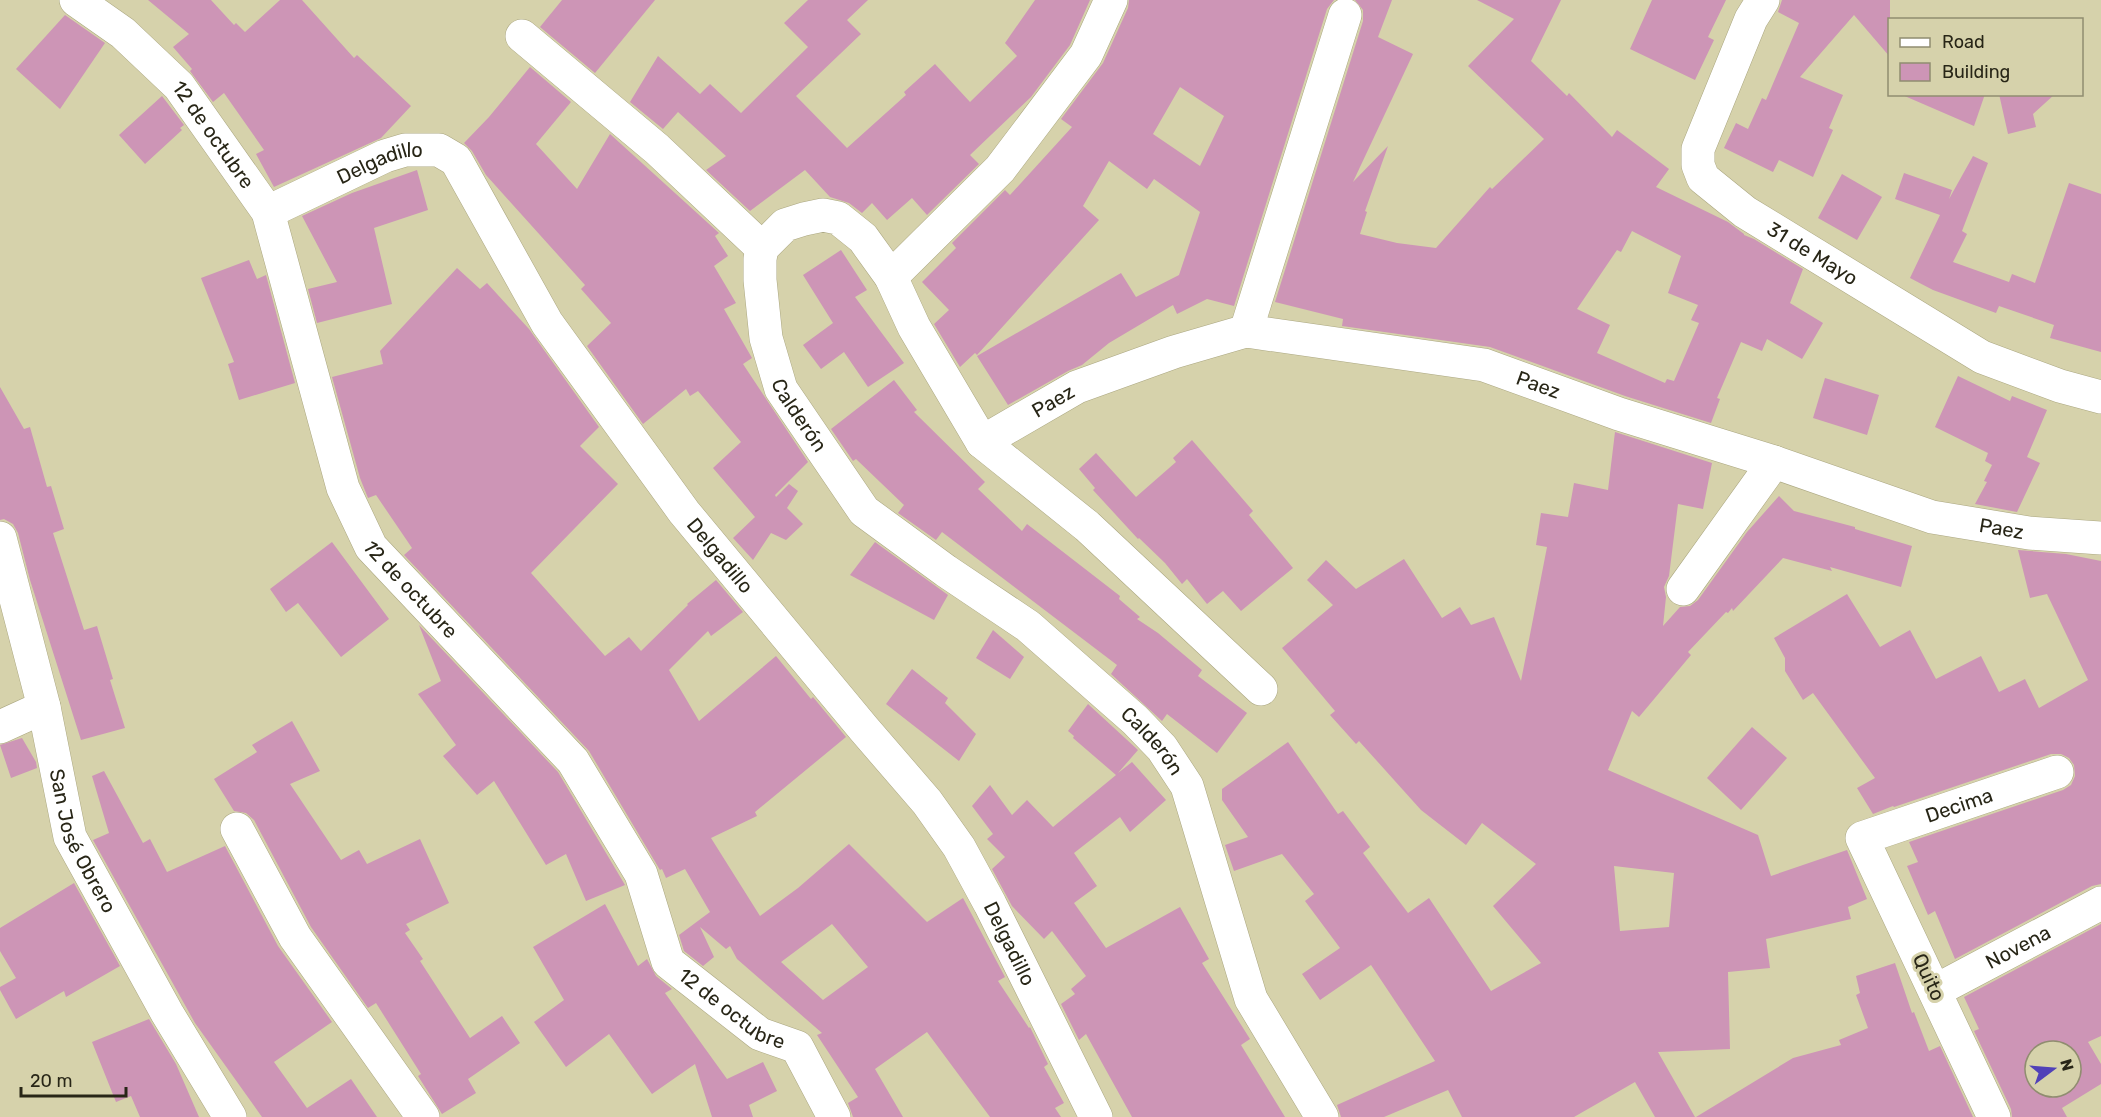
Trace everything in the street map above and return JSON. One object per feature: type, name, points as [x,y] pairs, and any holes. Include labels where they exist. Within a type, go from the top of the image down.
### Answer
[{"type":"street","name":"12 de octubre","points":[[76,0],[123,33],[180,86],[268,212],[343,488],[371,547],[573,761],[640,874],[668,962],[760,1034],[797,1047],[834,1117]]},
{"type":"street","points":[[891,277],[1000,169],[1086,55],[1111,0]]},
{"type":"street","name":"31 de Mayo","points":[[1763,0],[1752,19],[1698,150],[1698,165],[1703,178],[1744,212],[1982,357],[2060,386],[2101,397]]},
{"type":"street","points":[[1246,331],[1345,15]]},
{"type":"street","points":[[522,36],[657,149],[762,248],[785,225],[823,215],[838,219],[863,238],[891,277],[914,327],[982,442],[1087,526],[1261,689]]},
{"type":"street","name":"Delgadillo","points":[[268,212],[395,153],[439,150],[456,160],[547,323],[684,512],[927,802],[959,847],[990,904],[1096,1117]]},
{"type":"street","name":"Calderón","points":[[762,248],[760,280],[766,338],[781,389],[864,512],[1028,626],[1135,720],[1162,748],[1188,786],[1251,999],[1322,1117]]},
{"type":"street","name":"Paez","points":[[982,442],[1077,387],[1174,352],[1246,331],[1484,365],[1619,414],[1774,462],[1932,517],[2029,533],[2101,538]]},
{"type":"street","points":[[1683,589],[1774,462]]},
{"type":"street","name":"San José Obrero","points":[[0,538],[44,706],[70,837],[162,1004],[230,1117]]},
{"type":"street","points":[[0,613],[28,650]]},
{"type":"street","points":[[0,727],[44,706]]},
{"type":"street","name":"Decima","points":[[1863,838],[2057,772]]},
{"type":"street","points":[[237,829],[295,938],[423,1117]]},
{"type":"street","name":"Quito","points":[[1863,838],[1994,1117]]},
{"type":"street","name":"Novena","points":[[1935,991],[2101,903]]},
{"type":"building","points":[[148,0],[211,0],[234,25],[236,23],[245,32],[280,0],[302,0],[354,58],[357,55],[411,106],[381,138],[274,187],[256,154],[264,150],[224,93],[213,102],[190,71],[192,69],[173,47],[189,34]]},
{"type":"building","points":[[562,0],[655,0],[595,73],[540,27]]},
{"type":"building","points":[[808,0],[868,0],[847,20],[861,34],[796,96],[847,148],[906,95],[904,92],[935,64],[970,102],[1017,56],[1005,43],[1035,0],[1090,0],[1070,45],[1031,97],[970,155],[979,164],[927,215],[912,198],[887,220],[872,203],[862,213],[849,203],[830,197],[805,170],[750,211],[706,170],[726,156],[678,112],[663,129],[630,102],[658,56],[700,94],[710,84],[741,113],[808,47],[784,23]]},
{"type":"building","points":[[1129,0],[1334,0],[1327,9],[1234,306],[1207,299],[1177,314],[1173,305],[1109,343],[1082,365],[1008,405],[977,356],[1121,273],[1136,297],[1179,275],[1200,212],[1154,179],[1147,189],[1109,161],[1083,206],[1099,220],[977,355],[975,353],[960,367],[934,324],[949,310],[922,282],[956,248],[952,243],[1005,190],[1010,195],[1072,127],[1061,119],[1103,63],[1128,8]],"holes":[[[1180,87],[1224,116],[1200,166],[1153,134]]]},
{"type":"building","points":[[1355,0],[1392,0],[1378,37],[1413,54],[1353,182],[1388,146],[1365,211],[1367,212],[1360,234],[1397,243],[1436,248],[1490,187],[1492,189],[1544,139],[1468,66],[1514,19],[1477,0],[1561,0],[1531,61],[1567,96],[1569,93],[1612,137],[1617,130],[1669,169],[1656,187],[1728,222],[1744,235],[1803,269],[1790,303],[1823,323],[1802,359],[1767,339],[1762,351],[1741,342],[1717,398],[1720,399],[1711,423],[1625,396],[1490,347],[1342,326],[1343,319],[1275,302],[1363,21],[1363,10]],"holes":[[[1632,231],[1681,256],[1668,293],[1698,305],[1691,320],[1699,323],[1674,381],[1667,379],[1665,383],[1597,353],[1610,325],[1577,309],[1617,250],[1621,252]]]},
{"type":"building","points":[[1652,0],[1726,0],[1708,37],[1714,40],[1695,80],[1630,49]]},
{"type":"building","points":[[1782,0],[1890,0],[1888,55],[1854,15],[1800,77],[1843,95],[1829,128],[1833,130],[1813,177],[1779,160],[1773,172],[1724,148],[1736,123],[1748,129],[1762,98],[1766,100],[1799,23],[1778,12]]},
{"type":"building","points":[[65,15],[105,43],[60,109],[16,69]]},
{"type":"building","points":[[530,67],[571,102],[536,144],[577,189],[610,134],[719,233],[715,236],[728,256],[714,266],[736,303],[724,309],[752,358],[743,364],[808,462],[775,495],[776,497],[789,484],[798,491],[787,508],[803,524],[786,540],[771,533],[753,560],[733,538],[755,517],[713,468],[741,442],[698,391],[690,396],[686,389],[643,424],[587,346],[611,323],[581,289],[585,285],[486,175],[472,151],[464,143],[489,117]]},
{"type":"building","points":[[162,96],[184,125],[180,128],[182,130],[145,164],[119,135]]},
{"type":"building","points":[[1905,96],[1984,96],[1974,126]]},
{"type":"building","points":[[1999,96],[2053,96],[2033,114],[2036,127],[2008,134]]},
{"type":"building","points":[[1973,156],[1988,163],[1962,231],[1967,234],[1953,262],[2009,282],[2012,274],[2035,283],[2069,183],[2101,194],[2101,352],[2050,338],[2054,325],[1999,306],[1996,313],[1933,290],[1910,278],[1940,215],[1895,199],[1904,173],[1952,190],[1949,199]]},
{"type":"building","points":[[417,170],[428,210],[374,228],[392,304],[317,323],[308,289],[337,282],[302,216],[352,193]]},
{"type":"building","points":[[1842,174],[1882,197],[1857,240],[1818,218]]},
{"type":"building","points":[[841,250],[867,290],[855,297],[904,363],[868,387],[844,352],[821,369],[803,345],[833,323],[803,275]]},
{"type":"building","points":[[249,260],[257,279],[266,275],[295,383],[239,400],[228,364],[234,362],[201,278]]},
{"type":"building","points":[[457,268],[480,289],[487,283],[529,329],[599,427],[580,446],[618,484],[531,573],[605,656],[629,637],[641,651],[687,604],[716,580],[743,612],[711,636],[708,631],[669,670],[699,721],[776,656],[846,737],[755,812],[757,816],[711,838],[760,916],[798,888],[849,844],[927,922],[963,898],[1005,977],[998,981],[1030,1027],[1048,1064],[1044,1067],[1064,1103],[1055,1108],[1061,1117],[990,1117],[927,1032],[875,1069],[903,1117],[853,1117],[848,1103],[858,1097],[817,1035],[822,1033],[737,959],[730,946],[726,949],[700,927],[714,957],[703,966],[684,951],[679,935],[710,912],[685,869],[666,878],[589,751],[404,555],[412,548],[376,495],[368,498],[360,478],[332,377],[383,364],[380,351]],"holes":[[[832,924],[868,967],[823,1000],[781,962]]]},
{"type":"building","points":[[1958,376],[2010,401],[2012,396],[2047,410],[2027,457],[2040,463],[2017,512],[1975,504],[1987,482],[1984,481],[1992,465],[1985,461],[1988,453],[1935,427]]},
{"type":"building","points":[[1825,378],[1879,395],[1867,435],[1813,418]]},
{"type":"building","points":[[894,380],[917,410],[914,412],[985,482],[978,489],[1022,531],[1027,524],[1120,596],[1119,599],[1140,617],[1137,619],[1158,633],[1202,670],[1198,676],[1247,713],[1217,753],[1167,714],[1162,721],[1111,674],[1117,665],[942,532],[936,540],[898,513],[904,505],[856,459],[853,461],[831,429]]},
{"type":"building","points":[[0,387],[24,429],[30,427],[47,487],[51,486],[64,529],[53,533],[84,630],[97,626],[125,728],[81,740],[30,580],[18,533],[13,524],[4,519],[0,520]]},
{"type":"building","points":[[1615,432],[1712,463],[1703,509],[1678,504],[1669,576],[1664,587],[1666,597],[1663,626],[1680,607],[1690,606],[1698,600],[1747,532],[1779,496],[1794,511],[1855,527],[1855,529],[1912,546],[1901,587],[1830,567],[1832,571],[1783,558],[1733,611],[1732,608],[1728,613],[1726,612],[1688,652],[1691,655],[1639,717],[1632,711],[1608,770],[1758,835],[1771,876],[1847,850],[1867,899],[1848,907],[1851,919],[1766,939],[1770,968],[1728,972],[1730,1049],[1658,1052],[1695,1117],[1655,1117],[1635,1082],[1574,1117],[1462,1117],[1448,1090],[1384,1117],[1341,1117],[1337,1105],[1435,1061],[1371,965],[1320,1000],[1302,974],[1340,948],[1305,901],[1314,894],[1282,854],[1234,871],[1225,845],[1248,837],[1222,800],[1222,789],[1288,742],[1338,814],[1343,811],[1370,847],[1363,853],[1408,913],[1429,898],[1491,991],[1541,963],[1493,906],[1536,864],[1482,823],[1466,845],[1421,810],[1359,741],[1356,744],[1330,715],[1335,711],[1282,648],[1333,605],[1307,580],[1326,560],[1356,589],[1404,559],[1442,618],[1460,607],[1471,625],[1494,617],[1521,681],[1547,547],[1536,545],[1541,513],[1568,517],[1574,483],[1608,490]],"holes":[[[1614,866],[1674,873],[1669,927],[1620,931]]]},
{"type":"building","points":[[1192,440],[1253,511],[1249,515],[1293,568],[1241,611],[1223,591],[1207,604],[1187,579],[1182,584],[1165,563],[1138,539],[1093,490],[1095,488],[1079,469],[1096,453],[1136,497],[1176,462],[1173,458]]},
{"type":"building","points":[[332,542],[389,619],[341,657],[298,603],[286,612],[270,589]]},
{"type":"building","points":[[875,542],[948,595],[934,620],[850,575]]},
{"type":"building","points":[[2018,550],[2066,554],[2101,561],[2101,884],[2092,886],[1955,959],[1935,911],[1928,915],[1907,866],[1918,862],[1909,842],[2063,790],[2071,785],[2075,776],[2074,765],[2069,758],[2061,754],[2051,754],[1873,814],[1857,788],[1875,778],[1813,693],[1803,700],[1785,671],[1785,658],[1774,638],[1847,594],[1880,647],[1910,630],[1936,679],[1981,656],[1999,692],[2025,679],[2039,708],[2088,680],[2047,594],[2030,598]]},
{"type":"building","points":[[419,625],[558,772],[625,885],[586,901],[566,854],[546,865],[494,781],[477,795],[443,756],[456,745],[418,694],[441,681]]},
{"type":"building","points":[[993,630],[1024,657],[1010,679],[976,658]]},
{"type":"building","points":[[912,669],[948,698],[945,703],[976,734],[959,761],[886,704]]},
{"type":"building","points":[[1088,704],[1138,750],[1118,773],[1132,762],[1166,800],[1130,832],[1120,817],[1074,853],[1097,886],[1074,903],[1106,948],[1180,907],[1209,959],[1202,963],[1250,1039],[1241,1045],[1285,1117],[1132,1117],[1086,1034],[1079,1040],[1061,1004],[1075,994],[1071,989],[1086,976],[1052,931],[1044,939],[1012,906],[992,869],[1005,857],[987,839],[993,834],[972,806],[990,785],[1012,815],[1027,800],[1053,827],[1116,775],[1068,731]]},
{"type":"building","points":[[292,721],[320,771],[290,784],[341,860],[359,850],[367,864],[420,839],[449,903],[406,924],[410,930],[405,933],[423,959],[420,961],[470,1038],[502,1016],[520,1043],[468,1079],[476,1093],[442,1114],[418,1076],[421,1074],[376,1003],[368,1008],[311,927],[254,820],[246,813],[234,811],[214,779],[257,752],[252,745]]},
{"type":"building","points":[[1752,727],[1787,758],[1741,810],[1707,778]]},
{"type":"building","points":[[22,738],[37,768],[11,778],[0,745]]},
{"type":"building","points":[[104,771],[143,843],[150,839],[167,872],[225,846],[278,946],[332,1022],[274,1062],[307,1108],[351,1079],[377,1117],[262,1117],[195,1023],[93,840],[109,833],[92,776]]},
{"type":"building","points":[[74,883],[120,966],[66,997],[64,991],[16,1019],[0,990],[0,987],[16,978],[0,951],[0,928]]},
{"type":"building","points":[[605,904],[638,966],[647,959],[656,976],[672,989],[665,993],[727,1079],[763,1062],[777,1091],[749,1105],[753,1117],[712,1117],[695,1064],[652,1094],[609,1034],[566,1067],[534,1022],[564,1000],[533,947]]},
{"type":"building","points":[[2101,924],[2101,1036],[2088,1042],[2101,1064],[2101,1084],[2083,1095],[2083,1039],[2023,1039],[2023,1099],[2077,1099],[2062,1108],[2067,1117],[2012,1117],[2011,1109],[1974,1031],[1979,1029],[1964,997]]},
{"type":"building","points":[[1895,963],[1912,1013],[1914,1012],[1929,1051],[1940,1046],[1973,1117],[1696,1117],[1793,1058],[1841,1045],[1839,1040],[1868,1028],[1856,995],[1860,993],[1856,976]]},
{"type":"building","points":[[149,1019],[176,1064],[199,1117],[140,1117],[131,1096],[116,1102],[92,1042]]}]
